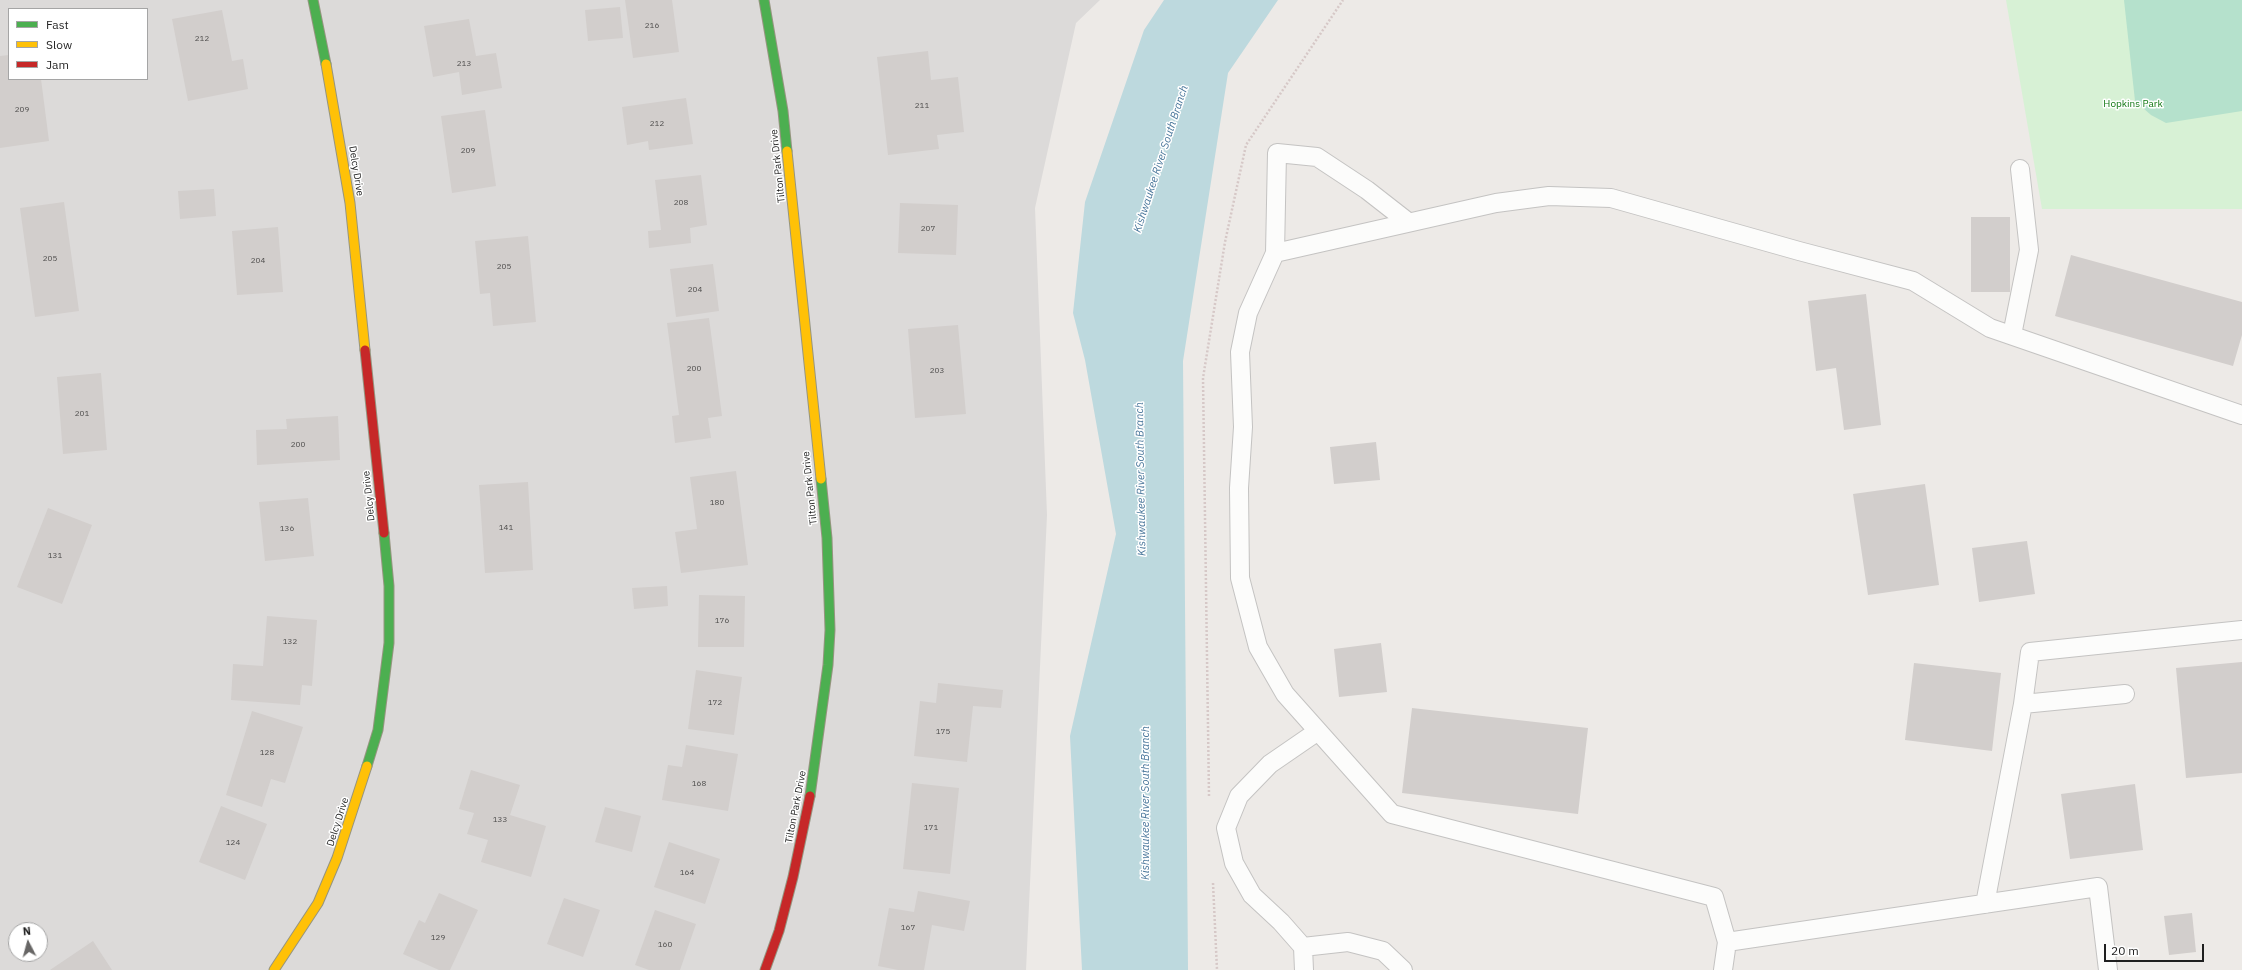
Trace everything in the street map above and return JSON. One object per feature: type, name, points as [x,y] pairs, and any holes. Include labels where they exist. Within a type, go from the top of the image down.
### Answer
[{"type":"street","name":"Delcy Drive","points":[[274,970],[318,903],[337,858],[378,730],[389,643],[389,586],[350,203],[332,93],[313,0]]},
{"type":"street","name":"Tilton Park Drive","points":[[764,0],[783,111],[827,538],[830,630],[828,665],[814,775],[793,877],[779,931],[765,970]]},
{"type":"lane","points":[[1408,222],[1367,190],[1317,157],[1278,153],[1275,253],[1248,313],[1240,352],[1243,427],[1239,488],[1240,578],[1258,647],[1284,694],[1392,814],[1714,897],[1727,942],[1723,970]]},
{"type":"lane","points":[[2012,335],[2029,250],[2020,169]]},
{"type":"lane","points":[[1275,253],[1496,203],[1549,196],[1611,198],[1799,252],[1913,281],[1990,328],[2242,415]]},
{"type":"lane","points":[[1985,904],[2023,704],[2030,652],[2242,630]]},
{"type":"lane","points":[[2023,704],[2125,694]]},
{"type":"lane","points":[[1304,970],[1303,947],[1282,922],[1252,895],[1234,863],[1226,828],[1240,796],[1270,764],[1318,731]]},
{"type":"lane","points":[[1727,942],[2098,887],[2108,970]]},
{"type":"lane","points":[[1303,947],[1348,942],[1383,951],[1403,970]]},
{"type":"shaded area","points":[[0,0],[1100,0],[1076,23],[1035,208],[1047,515],[1026,970],[0,970]]},
{"type":"green space","name":"Hopkins Park","points":[[2006,0],[2242,0],[2242,209],[2042,209]]},
{"type":"green space","points":[[2124,0],[2242,0],[2242,111],[2166,123],[2151,115],[2135,101]]},
{"type":"water","name":"Kishwaukee River South Branch","points":[[1164,0],[1278,0],[1228,73],[1183,361],[1188,970],[1082,970],[1070,736],[1116,534],[1085,360],[1073,313],[1085,202],[1144,30]]},
{"type":"building","points":[[625,0],[672,0],[679,52],[633,58]]},
{"type":"building","points":[[620,7],[623,38],[588,41],[585,10]]},
{"type":"building","points":[[222,10],[232,61],[243,59],[248,89],[188,101],[172,19]]},
{"type":"building","points":[[469,19],[476,56],[496,53],[502,88],[462,95],[459,72],[433,77],[424,26]]},
{"type":"building","points":[[928,51],[931,80],[958,77],[964,132],[937,135],[939,149],[888,155],[877,57]]},
{"type":"building","points":[[8,55],[8,80],[41,80],[49,141],[0,148],[0,56]]},
{"type":"building","points":[[686,98],[693,144],[649,150],[648,141],[627,145],[622,107]]},
{"type":"building","points":[[485,110],[496,186],[452,193],[441,116]]},
{"type":"building","points":[[701,175],[707,225],[690,228],[691,243],[649,248],[648,231],[661,230],[655,180]]},
{"type":"building","points":[[214,189],[216,216],[180,219],[178,191]]},
{"type":"building","points":[[64,202],[79,311],[35,317],[20,208]]},
{"type":"building","points":[[900,203],[958,205],[956,255],[898,253]]},
{"type":"building","points":[[1971,217],[2010,217],[2010,292],[1971,292]]},
{"type":"building","points":[[278,227],[283,292],[237,295],[232,231]]},
{"type":"building","points":[[528,236],[536,322],[493,326],[490,293],[480,294],[475,241]]},
{"type":"building","points":[[2071,255],[2242,302],[2242,335],[2233,366],[2055,316]]},
{"type":"building","points":[[713,264],[719,311],[676,317],[670,269]]},
{"type":"building","points":[[1866,294],[1881,425],[1844,430],[1836,368],[1816,371],[1808,301]]},
{"type":"building","points":[[709,318],[722,416],[708,418],[711,438],[675,443],[672,416],[679,415],[667,323]]},
{"type":"building","points":[[958,325],[966,414],[915,418],[908,329]]},
{"type":"building","points":[[101,373],[107,450],[63,454],[57,377]]},
{"type":"building","points":[[338,416],[340,460],[257,465],[256,430],[287,429],[286,419]]},
{"type":"building","points":[[1376,442],[1380,480],[1334,484],[1330,447]]},
{"type":"building","points":[[736,471],[748,565],[681,573],[675,532],[697,529],[690,477]]},
{"type":"building","points":[[528,482],[533,570],[485,573],[479,485]]},
{"type":"building","points":[[1925,484],[1939,585],[1868,595],[1853,494]]},
{"type":"building","points":[[308,498],[314,556],[265,561],[259,502]]},
{"type":"building","points":[[48,508],[92,525],[62,604],[17,587]]},
{"type":"building","points":[[2027,541],[2035,594],[1979,602],[1972,548]]},
{"type":"building","points":[[667,586],[668,606],[634,609],[632,588]]},
{"type":"building","points":[[699,595],[745,596],[744,647],[698,647]]},
{"type":"building","points":[[267,616],[317,620],[312,686],[302,685],[300,705],[231,700],[233,664],[263,666]]},
{"type":"building","points":[[1381,643],[1387,692],[1339,697],[1334,649]]},
{"type":"building","points":[[2242,662],[2242,773],[2186,778],[2176,668]]},
{"type":"building","points":[[1914,663],[2001,673],[1992,751],[1905,740]]},
{"type":"building","points":[[696,670],[742,677],[734,735],[688,729]]},
{"type":"building","points":[[938,683],[1003,690],[1001,708],[973,706],[967,762],[914,756],[920,701],[936,703]]},
{"type":"building","points":[[1412,708],[1588,728],[1578,814],[1402,793]]},
{"type":"building","points":[[252,711],[303,727],[285,783],[271,779],[262,807],[226,795]]},
{"type":"building","points":[[686,745],[738,754],[728,811],[662,800],[668,765],[682,767]]},
{"type":"building","points":[[471,770],[520,785],[510,815],[546,826],[531,877],[481,862],[488,840],[467,834],[474,813],[459,809]]},
{"type":"building","points":[[912,783],[959,788],[950,874],[903,869]]},
{"type":"building","points":[[2135,784],[2143,850],[2070,859],[2061,794]]},
{"type":"building","points":[[221,806],[267,824],[245,880],[199,862]]},
{"type":"building","points":[[605,807],[641,816],[632,852],[595,842]]},
{"type":"building","points":[[669,842],[720,859],[705,904],[654,887]]},
{"type":"building","points":[[918,891],[970,901],[964,931],[932,925],[924,970],[898,970],[878,966],[889,908],[914,912]]},
{"type":"building","points":[[439,893],[478,910],[450,970],[439,970],[403,954],[419,920],[425,923]]},
{"type":"building","points":[[564,898],[600,910],[583,957],[547,944]]},
{"type":"building","points":[[655,910],[696,924],[680,970],[649,970],[635,965]]},
{"type":"building","points":[[2192,913],[2196,952],[2169,955],[2164,916]]},
{"type":"building","points":[[93,941],[112,970],[50,970]]},
{"type":"traffic: fast","points":[[313,0],[326,64]]},
{"type":"traffic: fast","points":[[764,0],[783,111],[787,151]]},
{"type":"traffic: fast","points":[[810,796],[828,665],[830,630],[827,538],[821,479]]},
{"type":"traffic: fast","points":[[367,766],[378,730],[389,643],[389,586],[384,533]]},
{"type":"traffic: slow","points":[[326,64],[350,203],[365,350]]},
{"type":"traffic: slow","points":[[787,151],[821,479]]},
{"type":"traffic: slow","points":[[274,970],[318,903],[337,858],[367,766]]},
{"type":"traffic: jam","points":[[365,350],[384,533]]},
{"type":"traffic: jam","points":[[765,970],[779,931],[793,877],[810,796]]}]
